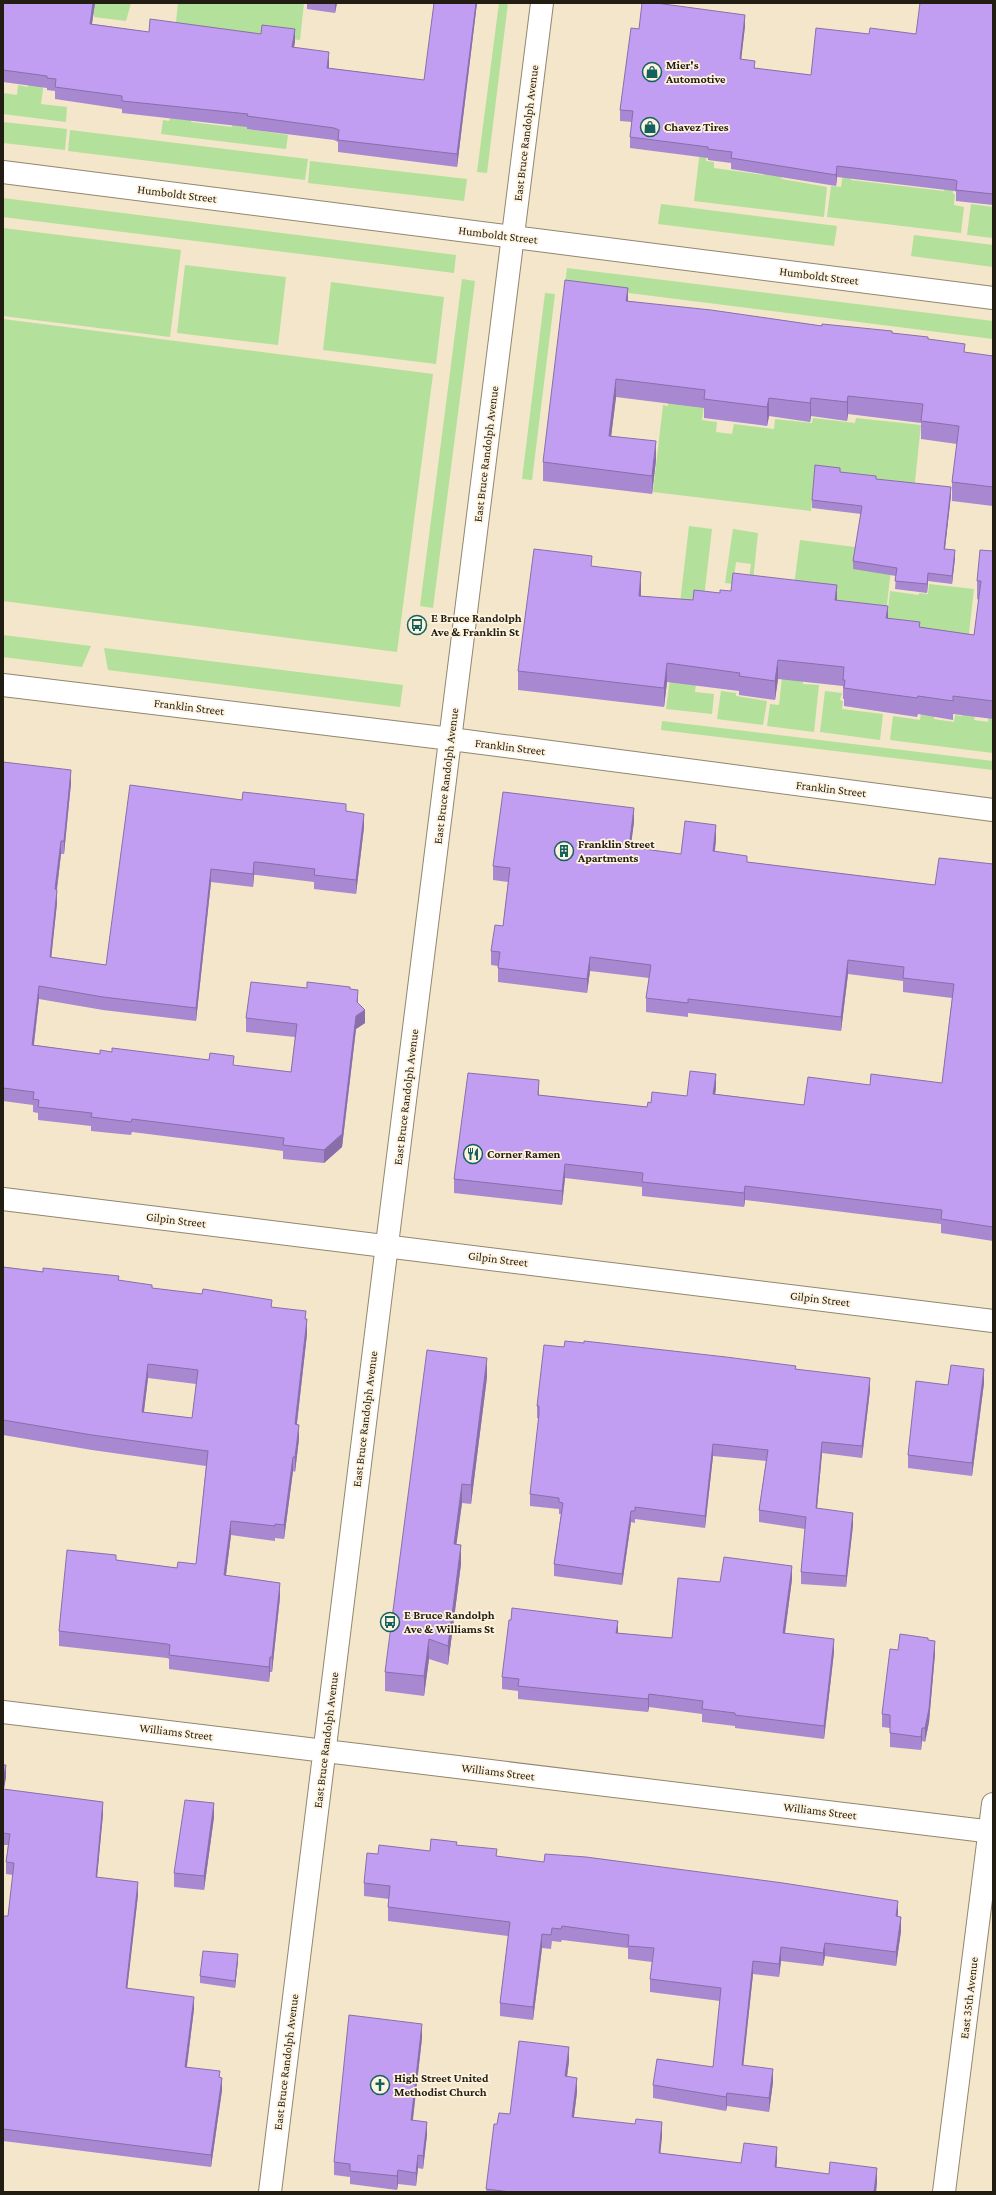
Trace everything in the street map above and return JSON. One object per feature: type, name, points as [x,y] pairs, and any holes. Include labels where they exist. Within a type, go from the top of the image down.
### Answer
[{"type":"street","name":"East Bruce Randolph Avenue","points":[[270,2192],[347,1561],[542,3]]},
{"type":"street","name":"Humboldt Street","points":[[3,172],[993,298]]},
{"type":"street","name":"Franklin Street","points":[[3,685],[451,739],[993,810]]},
{"type":"street","name":"Gilpin Street","points":[[3,1199],[387,1245],[993,1321]]},
{"type":"street","name":"Williams Street","points":[[3,1712],[991,1831]]},
{"type":"street","name":"East 35th Avenue","points":[[944,2192],[991,1831],[993,1804]]},
{"type":"green space","points":[[94,3],[131,3],[126,21],[94,17]]},
{"type":"green space","points":[[178,3],[304,3],[300,40],[261,35],[175,32]]},
{"type":"green space","points":[[499,3],[508,3],[487,173],[477,172]]},
{"type":"green space","points":[[201,40],[191,122],[232,127],[235,105],[256,50],[247,129],[288,135],[286,149],[161,134],[163,120],[169,121]]},
{"type":"green space","points":[[31,61],[45,74],[41,104],[67,107],[66,122],[3,114],[3,93],[17,95],[18,85],[28,87]]},
{"type":"green space","points":[[3,122],[67,129],[65,150],[3,143]]},
{"type":"green space","points":[[70,130],[308,159],[305,180],[68,151]]},
{"type":"green space","points":[[701,142],[708,143],[706,161],[714,162],[714,168],[764,175],[766,168],[777,170],[782,179],[827,187],[824,217],[694,201]]},
{"type":"green space","points":[[310,161],[467,179],[464,201],[308,183]]},
{"type":"green space","points":[[843,174],[851,175],[851,180],[944,191],[945,186],[953,187],[953,194],[955,194],[954,205],[964,207],[961,233],[827,217],[831,186],[841,187]]},
{"type":"green space","points":[[3,198],[456,255],[454,273],[3,217]]},
{"type":"green space","points":[[661,204],[837,226],[834,246],[658,224]]},
{"type":"green space","points":[[971,204],[993,207],[993,238],[967,235]]},
{"type":"green space","points":[[3,228],[181,250],[170,337],[3,316]]},
{"type":"green space","points":[[914,235],[993,245],[993,267],[911,256]]},
{"type":"green space","points":[[185,265],[286,277],[278,345],[177,333]]},
{"type":"green space","points":[[567,268],[993,321],[993,339],[565,285]]},
{"type":"green space","points":[[462,279],[475,281],[433,608],[420,606]]},
{"type":"green space","points":[[331,282],[444,297],[436,364],[323,350]]},
{"type":"green space","points":[[545,293],[555,294],[532,480],[522,479]]},
{"type":"green space","points":[[3,319],[433,374],[397,652],[3,601]]},
{"type":"green space","points":[[668,402],[704,405],[702,420],[717,422],[716,432],[732,434],[734,424],[774,429],[775,419],[812,423],[813,418],[855,423],[856,418],[921,425],[914,491],[815,472],[811,511],[653,492],[663,405],[668,406]]},
{"type":"green space","points":[[689,526],[712,529],[703,606],[680,603]]},
{"type":"green space","points":[[733,529],[758,533],[753,581],[749,580],[751,564],[736,562],[733,584],[725,583]]},
{"type":"green space","points":[[800,540],[893,552],[885,621],[782,676]]},
{"type":"green space","points":[[929,584],[974,589],[967,651],[887,620],[890,591],[919,595],[919,593],[928,594]]},
{"type":"green space","points":[[676,633],[701,640],[695,692],[714,694],[712,714],[666,709]]},
{"type":"green space","points":[[3,635],[91,646],[82,667],[3,657]]},
{"type":"green space","points":[[104,648],[403,685],[400,707],[108,670]]},
{"type":"green space","points":[[782,678],[803,680],[803,684],[819,685],[814,732],[767,726],[770,704],[779,705]]},
{"type":"green space","points":[[721,691],[736,693],[736,696],[767,701],[763,725],[717,719]]},
{"type":"green space","points":[[825,691],[842,693],[840,700],[843,701],[842,709],[883,714],[880,740],[820,732]]},
{"type":"green space","points":[[963,711],[976,712],[974,720],[988,722],[989,715],[993,716],[993,753],[890,740],[893,716],[920,720],[921,712],[935,714],[934,719],[954,722],[955,715],[962,716]]},
{"type":"green space","points":[[662,721],[993,761],[993,770],[661,730]]},
{"type":"building","points":[[3,3],[93,3],[90,24],[149,32],[150,19],[261,34],[262,25],[295,29],[292,47],[329,52],[327,68],[424,80],[434,3],[476,3],[457,154],[338,140],[339,130],[334,128],[247,116],[248,114],[122,101],[122,96],[55,87],[56,79],[47,78],[47,76],[3,70]]},
{"type":"building","points":[[642,3],[656,3],[745,15],[740,59],[755,61],[754,68],[811,75],[816,28],[869,34],[870,28],[916,34],[920,3],[993,3],[993,194],[956,190],[957,181],[955,180],[837,166],[836,175],[731,158],[732,152],[708,149],[708,147],[630,137],[633,111],[620,110],[631,28],[639,29]]},
{"type":"building","points":[[565,280],[628,288],[626,301],[711,310],[822,326],[822,324],[892,331],[892,333],[928,337],[928,339],[965,344],[964,352],[993,356],[993,487],[952,482],[959,426],[921,421],[923,404],[848,396],[847,402],[811,398],[810,403],[769,398],[767,407],[704,399],[705,390],[616,379],[609,436],[656,441],[652,476],[543,462]]},
{"type":"building","points":[[815,465],[840,468],[840,472],[876,476],[876,479],[951,487],[944,549],[955,550],[952,576],[928,573],[927,584],[895,581],[897,568],[853,561],[862,506],[812,500]]},
{"type":"building","points":[[534,549],[592,556],[591,566],[641,572],[639,596],[693,600],[694,590],[720,593],[720,590],[731,591],[733,573],[837,585],[835,600],[888,606],[886,618],[920,622],[919,627],[974,635],[981,581],[977,581],[980,550],[993,551],[993,701],[953,696],[953,701],[918,696],[917,698],[844,688],[844,667],[778,660],[775,681],[739,676],[740,673],[667,663],[664,688],[518,671]]},
{"type":"building","points":[[3,762],[71,770],[64,841],[61,841],[55,889],[57,890],[50,957],[106,965],[130,785],[242,800],[243,792],[346,804],[346,811],[364,814],[356,880],[314,875],[315,869],[257,862],[254,862],[253,874],[211,869],[196,1008],[103,997],[39,986],[32,1045],[100,1054],[100,1050],[112,1052],[112,1048],[209,1060],[210,1053],[234,1056],[233,1065],[291,1072],[297,1024],[246,1018],[251,982],[307,988],[307,982],[350,987],[350,989],[358,990],[357,1002],[365,1010],[356,1016],[342,1134],[324,1150],[283,1145],[284,1138],[132,1119],[131,1122],[91,1117],[92,1113],[38,1107],[39,1100],[33,1099],[34,1092],[3,1088]]},
{"type":"building","points":[[503,792],[634,808],[629,847],[681,854],[685,821],[716,825],[713,851],[747,856],[747,862],[935,885],[939,858],[993,864],[993,1227],[941,1219],[942,1210],[745,1186],[744,1193],[642,1182],[643,1173],[565,1164],[562,1191],[454,1179],[468,1073],[539,1080],[538,1095],[647,1107],[648,1102],[651,1103],[652,1092],[687,1096],[690,1071],[716,1074],[713,1094],[804,1105],[808,1077],[870,1085],[871,1074],[942,1083],[954,984],[903,978],[904,967],[848,960],[841,1017],[688,999],[688,1003],[646,998],[651,965],[590,957],[587,979],[498,968],[500,952],[491,951],[495,925],[503,926],[510,868],[493,866]]},
{"type":"building","points":[[3,1267],[43,1272],[43,1268],[119,1276],[118,1280],[152,1285],[152,1288],[202,1294],[203,1289],[272,1300],[271,1307],[306,1311],[305,1319],[307,1319],[295,1424],[299,1425],[284,1525],[275,1524],[275,1526],[231,1521],[224,1575],[280,1583],[272,1657],[270,1657],[269,1667],[169,1655],[170,1645],[167,1644],[59,1631],[67,1550],[116,1555],[116,1560],[177,1568],[178,1562],[196,1564],[208,1451],[92,1435],[3,1420]],"holes":[[[148,1364],[198,1370],[192,1418],[142,1412]]]},
{"type":"building","points":[[565,1341],[584,1343],[584,1341],[726,1357],[796,1366],[795,1369],[870,1378],[862,1446],[822,1442],[816,1508],[853,1513],[846,1576],[801,1572],[806,1517],[759,1510],[768,1450],[713,1444],[705,1516],[635,1507],[635,1511],[631,1511],[622,1574],[554,1564],[563,1503],[559,1502],[559,1498],[530,1494],[539,1414],[539,1406],[537,1406],[544,1345],[564,1347]]},
{"type":"building","points":[[427,1350],[487,1358],[471,1485],[462,1484],[454,1544],[461,1545],[448,1646],[429,1639],[424,1676],[385,1672]]},
{"type":"building","points":[[951,1365],[984,1369],[972,1463],[908,1455],[916,1381],[948,1385]]},
{"type":"building","points":[[724,1557],[792,1566],[783,1633],[834,1639],[824,1726],[735,1715],[735,1713],[702,1709],[703,1701],[649,1694],[648,1699],[518,1686],[519,1679],[502,1677],[509,1620],[511,1620],[512,1608],[618,1621],[616,1633],[672,1638],[678,1578],[720,1582]]},
{"type":"building","points":[[900,1634],[928,1638],[928,1640],[935,1641],[929,1709],[925,1728],[922,1728],[921,1737],[890,1733],[890,1715],[882,1714],[890,1649],[898,1650]]},
{"type":"building","points":[[3,1765],[6,1765],[3,1781]]},
{"type":"building","points":[[3,1789],[103,1802],[96,1877],[138,1882],[126,1988],[194,1997],[185,2067],[220,2071],[219,2077],[222,2078],[211,2155],[3,2129],[3,1916],[8,1916],[14,1863],[6,1862],[10,1834],[3,1833]]},
{"type":"building","points":[[185,1800],[214,1803],[204,1876],[174,1873]]},
{"type":"building","points":[[431,1839],[457,1842],[456,1845],[497,1849],[496,1856],[544,1862],[545,1854],[586,1857],[783,1883],[898,1901],[896,1916],[901,1917],[896,1952],[825,1943],[823,1953],[781,1947],[779,1964],[753,1961],[742,2065],[773,2069],[769,2098],[727,2093],[726,2097],[653,2085],[657,2059],[713,2067],[721,1988],[650,1979],[654,1948],[628,1946],[629,1935],[562,1926],[561,1929],[552,1928],[551,1935],[542,1934],[533,2007],[500,2003],[510,1922],[388,1907],[390,1886],[364,1883],[367,1853],[378,1854],[379,1845],[430,1851]]},
{"type":"building","points":[[203,1951],[238,1954],[235,1981],[200,1976]]},
{"type":"building","name":"High Street United Methodist Church","points":[[349,2015],[422,2024],[411,2120],[427,2122],[423,2156],[418,2155],[416,2173],[398,2170],[397,2176],[350,2171],[350,2164],[334,2162]]},
{"type":"building","points":[[519,2041],[569,2047],[565,2076],[577,2078],[572,2117],[635,2124],[636,2119],[662,2122],[659,2153],[741,2163],[744,2143],[777,2147],[775,2167],[829,2174],[830,2162],[877,2168],[874,2192],[511,2192],[486,2189],[494,2124],[497,2124],[499,2113],[510,2114]]},
{"type":"place","name":"Mier's Automotive","points":[[652,72]]},
{"type":"place","name":"Chavez Tires","points":[[650,127]]},
{"type":"place","name":"E Bruce Randolph Ave & Franklin St","points":[[417,625]]},
{"type":"place","name":"Franklin Street Apartments","points":[[564,851]]},
{"type":"place","name":"Corner Ramen","points":[[473,1154]]},
{"type":"place","name":"E Bruce Randolph Ave & Williams St","points":[[390,1622]]},
{"type":"place","name":"High Street United Methodist Church","points":[[380,2085]]}]
